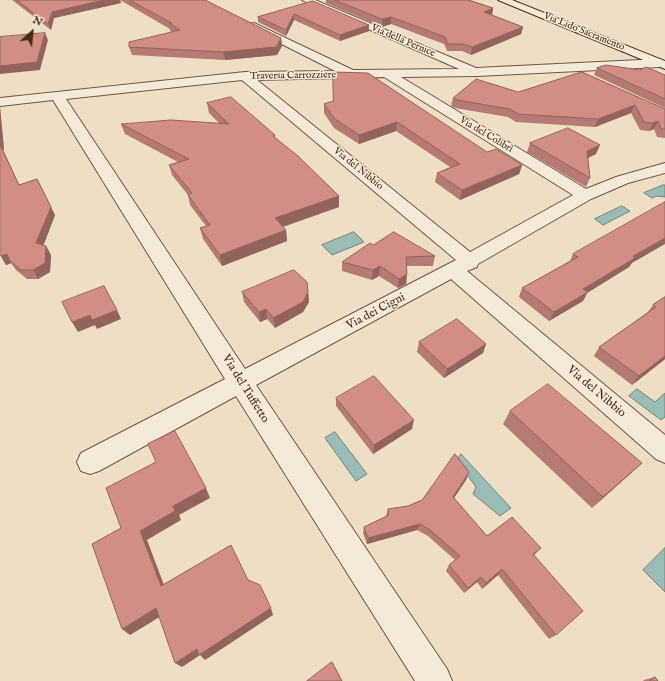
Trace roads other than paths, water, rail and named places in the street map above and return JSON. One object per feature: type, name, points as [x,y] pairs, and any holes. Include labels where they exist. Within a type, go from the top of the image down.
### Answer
[{"type":"street","name":"Via della Pernice","points":[[307,0],[477,72]]},
{"type":"street","name":"Via Lido Sacramento","points":[[503,0],[662,64]]},
{"type":"street","points":[[246,22],[351,75]]},
{"type":"street","name":"Traversa Carrozziere","points":[[0,102],[245,76],[477,72],[662,64]]},
{"type":"street","points":[[567,68],[590,79]]},
{"type":"street","name":"Via del Colibrì","points":[[387,74],[585,196]]},
{"type":"street","name":"Via del Nibbio","points":[[245,76],[462,266],[665,451]]},
{"type":"street","name":"Via del Tuffetto","points":[[57,96],[309,489],[435,681]]},
{"type":"street","name":"Via dei Cigni","points":[[90,462],[462,266],[585,196],[622,180],[665,168]]},
{"type":"water","points":[[665,185],[665,197],[657,196],[652,198],[644,193]]},
{"type":"water","points":[[622,206],[630,211],[603,225],[595,219]]},
{"type":"water","points":[[354,232],[364,242],[332,255],[322,245]]},
{"type":"water","points":[[637,389],[655,402],[665,393],[665,417],[661,420],[629,396]]},
{"type":"water","points":[[335,432],[367,474],[356,481],[325,438]]},
{"type":"water","points":[[461,454],[511,508],[500,516],[473,494],[476,487],[457,461]]},
{"type":"water","points":[[665,548],[665,592],[643,570]]}]
